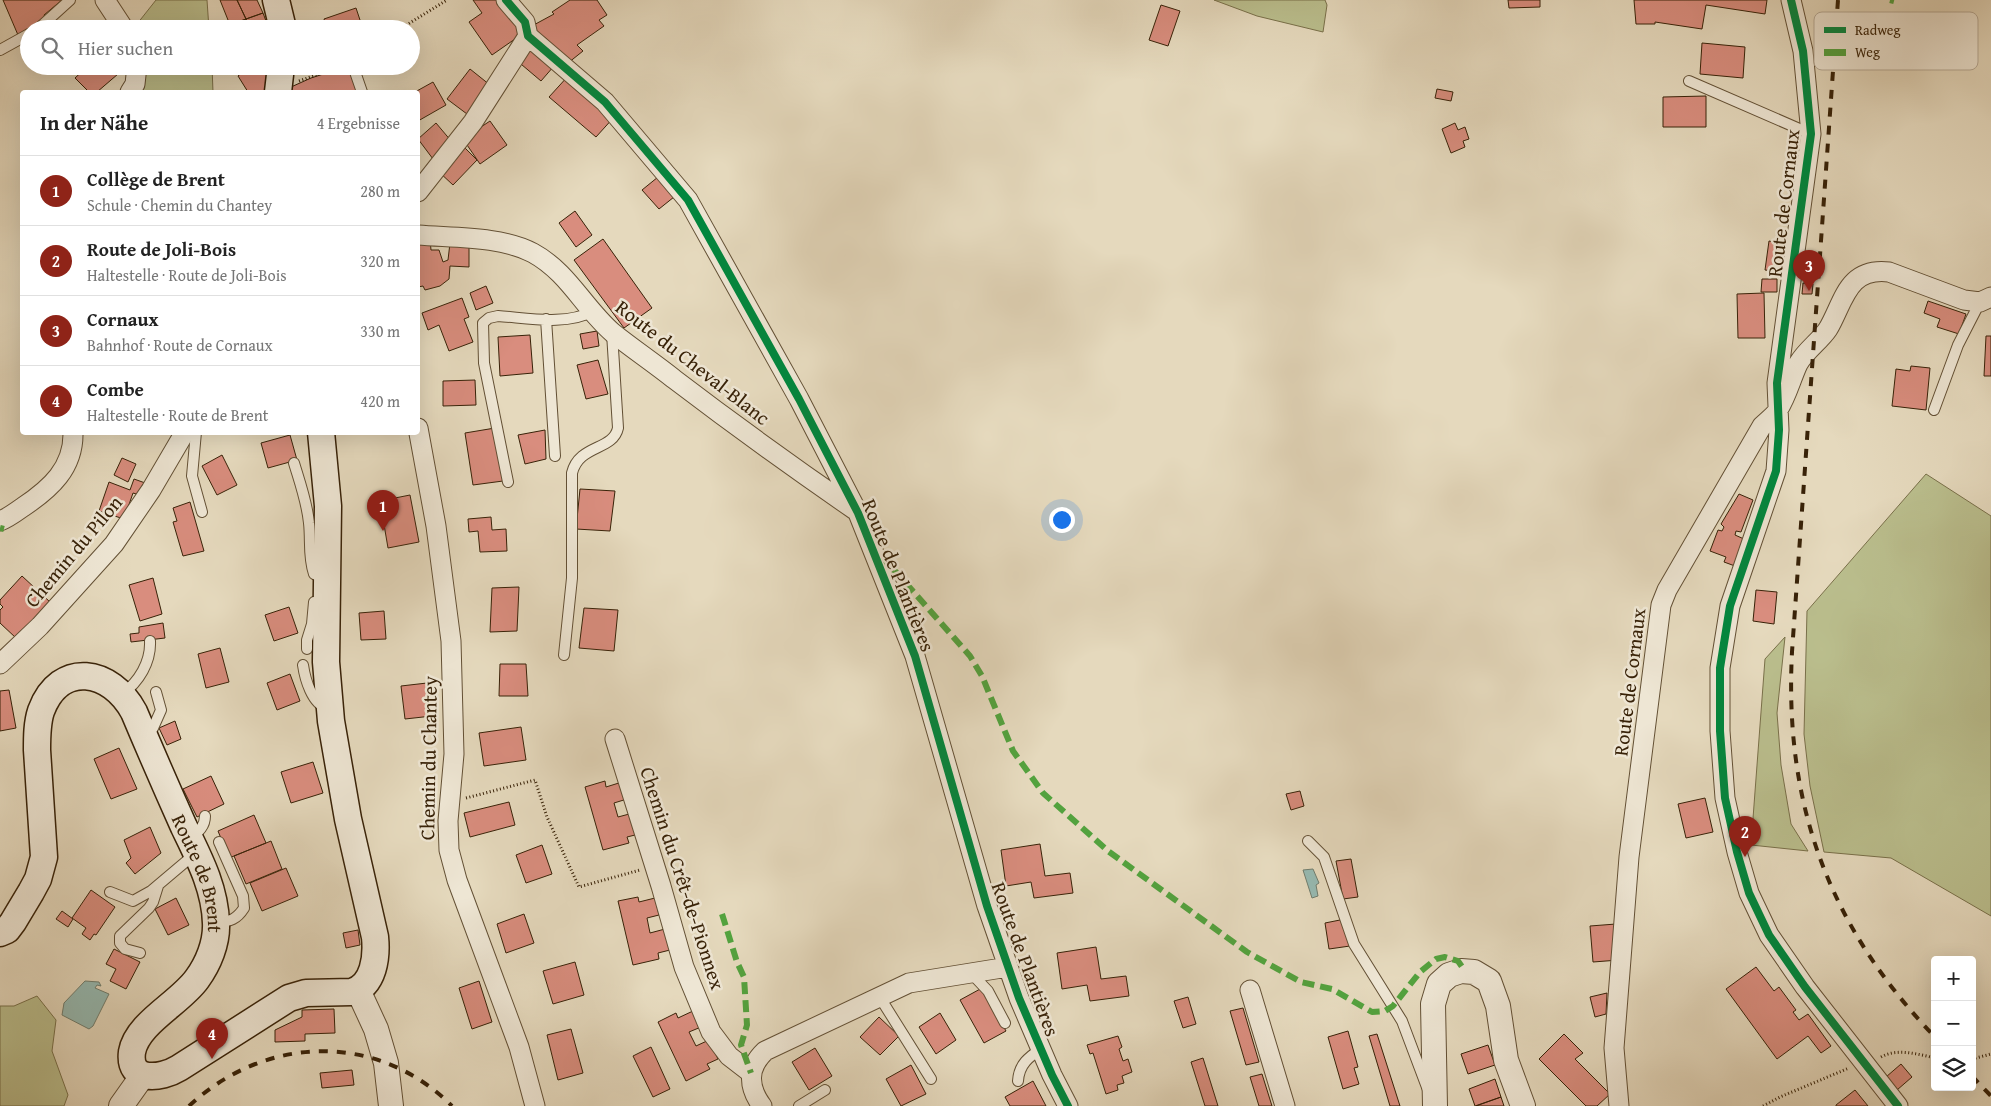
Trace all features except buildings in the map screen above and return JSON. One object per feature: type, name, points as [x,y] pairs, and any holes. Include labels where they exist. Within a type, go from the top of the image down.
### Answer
[{"type":"main road","points":[[276,0],[281,20]]},
{"type":"main road","points":[[143,1075],[155,1077],[175,1070],[280,1003],[298,995],[324,992],[343,994],[358,990],[369,980],[374,966],[376,945],[348,819],[330,708],[318,584],[327,483],[321,435]]},
{"type":"main road","name":"Route de Brent","points":[[0,933],[7,930],[32,892],[44,857],[37,750],[39,722],[46,702],[53,691],[63,683],[73,678],[96,677],[106,681],[122,694],[128,702],[144,736],[202,844],[216,922],[213,948],[196,980],[147,1027],[136,1041],[132,1051],[132,1058],[136,1069],[143,1075]]},
{"type":"street","points":[[105,0],[118,20]]},
{"type":"street","points":[[420,189],[473,122],[528,36],[525,22],[506,0]]},
{"type":"street","name":"Route de Cornaux","points":[[1620,1106],[1614,1048],[1629,866],[1661,605],[1667,590],[1762,426],[1778,410],[1777,383],[1811,134],[1803,51],[1791,0]]},
{"type":"street","name":"Route de Plantières","points":[[528,36],[605,102],[688,200],[799,398],[858,513],[916,656],[987,906],[1008,967],[1019,998],[1052,1075],[1068,1106]]},
{"type":"street","points":[[131,90],[135,84],[136,75]]},
{"type":"street","name":"Route du Cheval-Blanc","points":[[420,234],[514,245],[533,253],[552,265],[612,332],[771,452],[858,513]]},
{"type":"street","points":[[1898,1106],[1805,987],[1769,935],[1749,893],[1737,852],[1725,798],[1720,731],[1720,668],[1730,606],[1776,471],[1779,430],[1778,410],[1798,364],[1827,330],[1842,297],[1857,279],[1876,271],[1901,275],[1950,296],[1985,299]]},
{"type":"street","points":[[0,521],[37,497],[61,476],[70,460],[73,435]]},
{"type":"street","name":"Chemin du Pilon","points":[[0,664],[40,626],[114,544],[151,490],[183,435]]},
{"type":"street","name":"Chemin du Chantey","points":[[419,435],[436,526],[450,640],[454,754],[448,821],[449,850],[457,880],[519,1047],[535,1106]]},
{"type":"street","name":"Chemin du Crêt-de-Pionnex","points":[[615,739],[684,967],[712,1032],[729,1056],[751,1073]]},
{"type":"street","points":[[762,1106],[755,1096],[751,1073],[755,1061],[765,1052],[909,983],[1008,967]]},
{"type":"street","points":[[1434,1106],[1433,1004],[1439,984],[1449,976],[1461,971],[1474,972],[1489,981],[1498,1006],[1506,1060],[1523,1106]]},
{"type":"street","points":[[358,990],[376,1029],[386,1063],[391,1106]]},
{"type":"street","points":[[1250,990],[1285,1106]]},
{"type":"street","points":[[121,1106],[143,1075]]},
{"type":"lane","points":[[48,20],[70,0]]},
{"type":"lane","points":[[0,50],[20,39]]},
{"type":"lane","points":[[356,75],[361,90]]},
{"type":"lane","points":[[1689,81],[1811,134]]},
{"type":"lane","points":[[1934,410],[1958,345],[1985,299]]},
{"type":"lane","points":[[508,482],[484,363],[483,323],[489,318],[498,316],[568,320],[594,311]]},
{"type":"lane","points":[[546,319],[555,456]]},
{"type":"lane","points":[[564,655],[572,578],[572,473],[579,458],[586,452],[609,441],[616,435],[618,428],[612,332]]},
{"type":"lane","points":[[196,435],[192,476],[202,512]]},
{"type":"lane","points":[[294,463],[306,500],[309,523],[310,564],[318,584],[312,624],[307,640],[307,649]]},
{"type":"lane","points":[[122,694],[137,680],[150,656],[150,641]]},
{"type":"lane","points":[[303,665],[304,674],[317,702],[323,707],[330,708]]},
{"type":"lane","points":[[144,736],[153,728],[161,710],[156,692]]},
{"type":"lane","points":[[113,897],[133,901],[158,885],[202,844],[201,829],[205,823],[205,816]]},
{"type":"lane","points":[[1308,841],[1324,857],[1354,944],[1402,1021],[1434,1106]]},
{"type":"lane","points":[[140,953],[122,947],[120,936],[149,908],[153,902],[158,885]]},
{"type":"lane","points":[[972,974],[988,991],[1005,1023]]},
{"type":"lane","points":[[879,996],[931,1079]]},
{"type":"lane","points":[[1018,1081],[1018,1074],[1026,1059],[1042,1048]]},
{"type":"lane","points":[[800,1106],[825,1090]]},
{"type":"path","points":[[414,20],[446,0]]},
{"type":"path","points":[[279,83],[315,75]]},
{"type":"path","points":[[462,799],[535,780],[547,817],[579,887],[645,868]]},
{"type":"path","points":[[1763,1106],[1854,1066],[1866,1065],[1889,1052],[1910,1052],[1931,1057]]},
{"type":"path","points":[[1976,1058],[1991,1054]]},
{"type":"green space","points":[[156,0],[207,0],[208,20],[140,20]]},
{"type":"green space","points":[[1214,0],[1325,0],[1327,5],[1323,32],[1257,16]]},
{"type":"green space","points":[[140,75],[212,75],[213,90],[136,90]]},
{"type":"green space","points":[[1926,474],[1991,516],[1991,916],[1891,858],[1824,852],[1810,786],[1804,734],[1807,611]]},
{"type":"green space","points":[[1785,637],[1777,713],[1781,765],[1791,824],[1808,851],[1751,845],[1765,659]]},
{"type":"green space","points":[[37,996],[56,1020],[52,1051],[68,1095],[64,1106],[0,1106],[0,1006],[14,1006]]},
{"type":"water","points":[[1313,869],[1319,883],[1316,885],[1318,896],[1312,898],[1303,870]]},
{"type":"water","points":[[85,981],[99,982],[101,986],[97,985],[95,988],[109,994],[93,1026],[89,1029],[62,1015],[64,1003]]},
{"type":"railway","points":[[1837,12],[1838,0]]},
{"type":"railway","points":[[1833,70],[1792,652],[1791,708],[1796,761],[1806,812],[1821,860],[1841,907],[1867,952],[1898,995],[1931,1032]]},
{"type":"railway","points":[[189,1106],[219,1083],[252,1066],[286,1055],[321,1051],[356,1054],[390,1064],[422,1082],[452,1106]]},
{"type":"railway","points":[[1976,1080],[1991,1096]]},
{"type":"marked path","points":[[1890,0],[1894,1]]},
{"type":"marked path","points":[[0,528],[4,529]]},
{"type":"marked path","points":[[878,560],[896,572],[970,656],[982,676],[1013,751],[1043,793],[1108,851],[1247,952],[1301,982],[1332,989],[1372,1012],[1385,1011],[1393,1006],[1420,972],[1436,959],[1445,957],[1458,961],[1465,971]]},
{"type":"marked path","points":[[722,914],[737,962],[744,977],[747,1025],[741,1045],[751,1073]]},
{"type":"cycle path","points":[[506,0],[525,22],[528,36],[605,102],[688,200],[799,399],[858,513],[915,656],[987,906],[1019,998],[1052,1075],[1068,1106]]},
{"type":"cycle path","points":[[1791,0],[1803,51],[1811,134],[1777,383],[1779,430],[1776,471],[1730,606],[1720,668],[1720,731],[1725,798],[1737,852],[1749,893],[1769,935],[1805,987],[1898,1106]]},
{"type":"place","name":"Cornaux","points":[[1809,291]]},
{"type":"place","name":"Collège de Brent","points":[[383,531]]},
{"type":"place","name":"Route de Joli-Bois","points":[[1745,857]]},
{"type":"place","name":"Combe","points":[[212,1059]]}]
